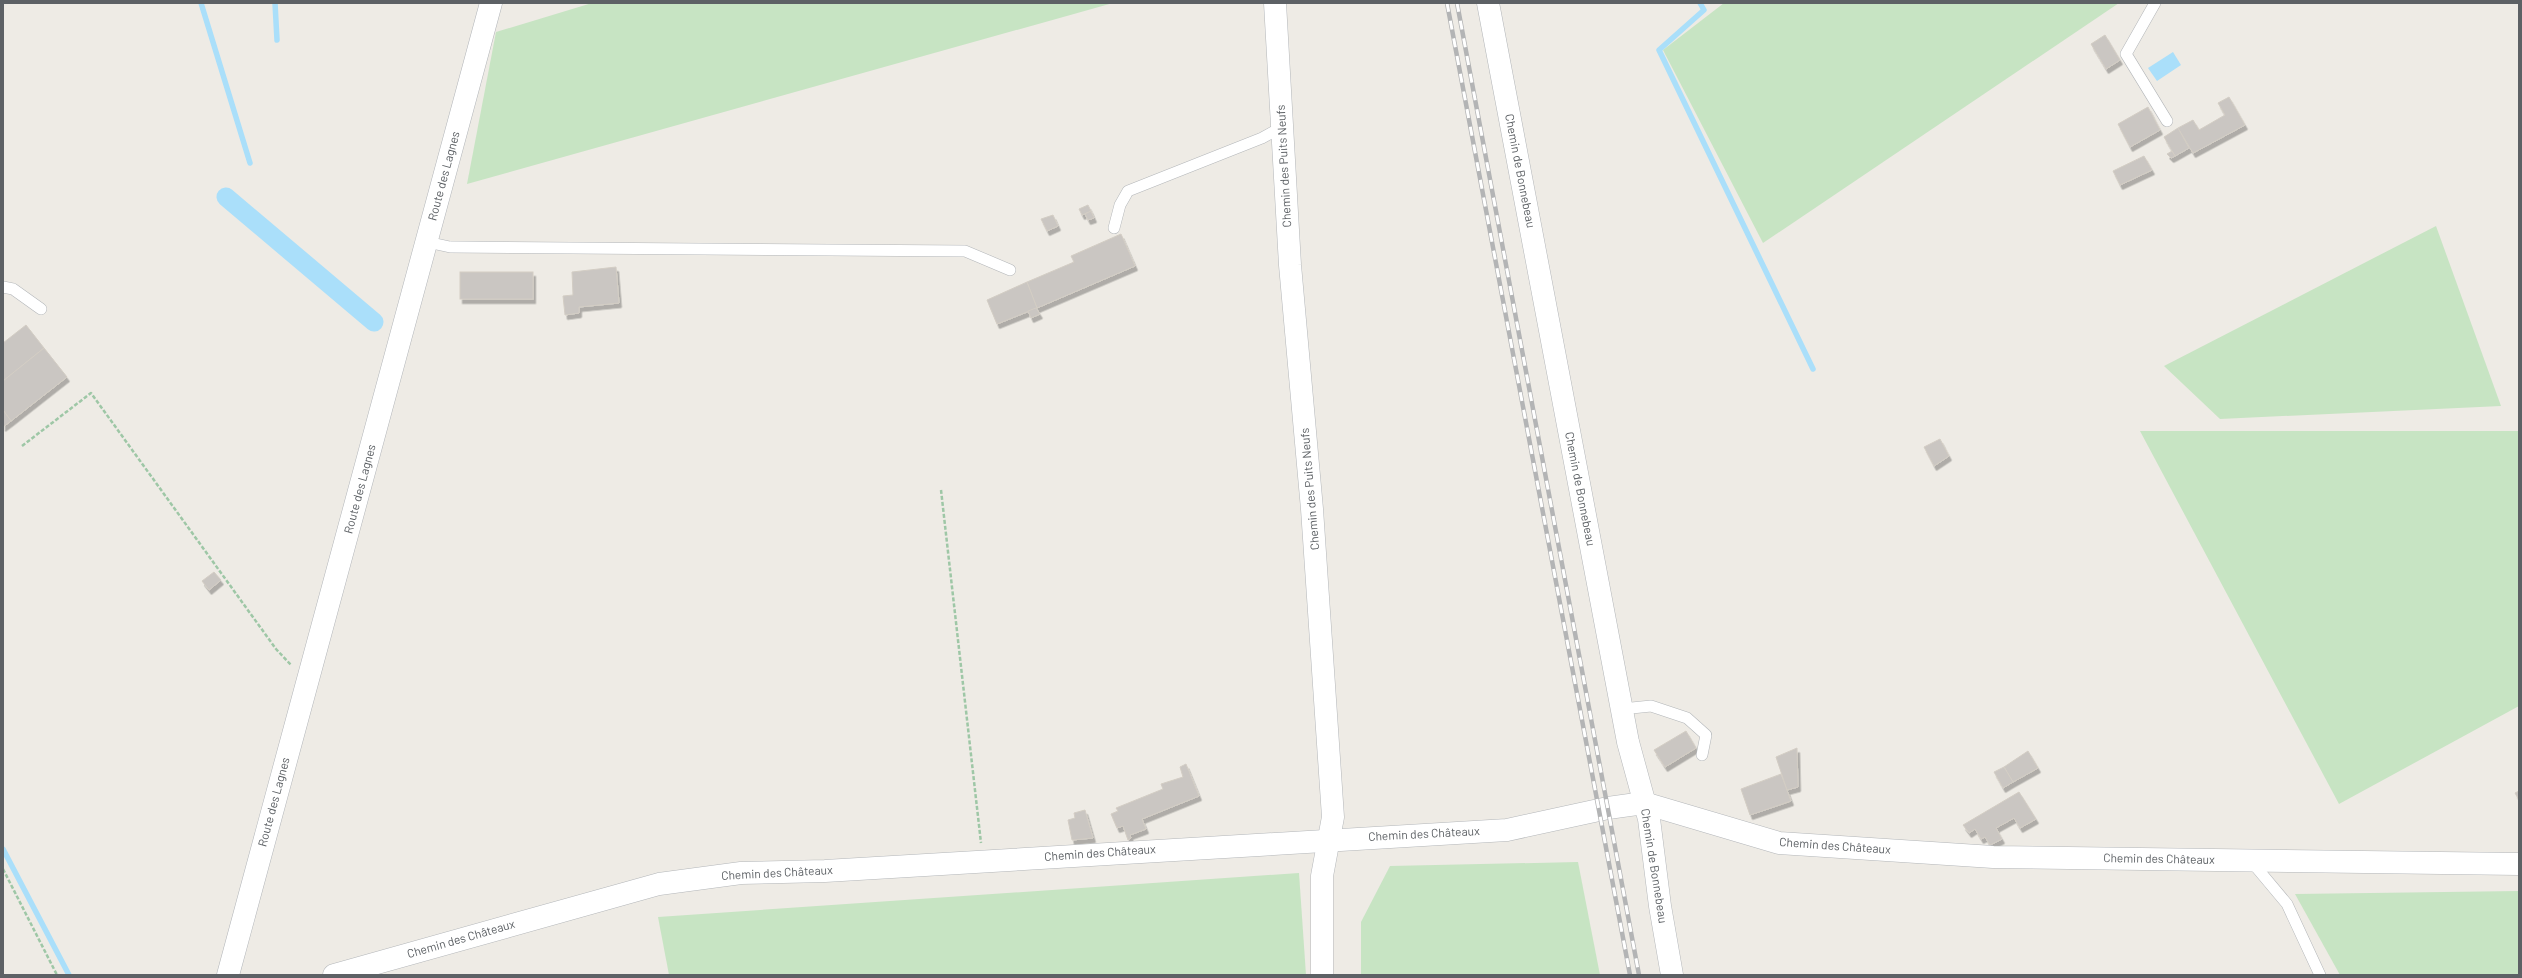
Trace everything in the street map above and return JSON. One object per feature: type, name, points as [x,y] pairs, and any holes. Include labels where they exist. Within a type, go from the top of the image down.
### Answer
[{"type":"street","name":"Route des Lagnes","points":[[228,975],[491,3]]},
{"type":"street","name":"Chemin des Puits Neufs","points":[[1274,3],[1290,265],[1312,509],[1326,706],[1332,817],[1322,876],[1322,975]]},
{"type":"street","name":"Chemin de Bonnebeau","points":[[1488,3],[1622,709],[1649,820],[1660,906],[1672,975]]},
{"type":"street","name":"Chemin des Châteaux","points":[[334,975],[659,884],[741,872],[825,871],[1507,830],[1608,808],[1644,804],[1780,843],[1993,857],[2519,864]]},
{"type":"lane","points":[[2155,3],[2126,54],[2167,121]]},
{"type":"lane","points":[[1114,228],[1120,205],[1128,191],[1262,138],[1282,127]]},
{"type":"lane","points":[[427,242],[450,247],[965,251],[1010,270]]},
{"type":"lane","points":[[3,287],[13,289],[41,309]]},
{"type":"lane","points":[[1622,709],[1651,706],[1687,718],[1706,735],[1702,755]]},
{"type":"lane","points":[[2250,860],[2287,904],[2320,975]]},
{"type":"path","points":[[22,446],[91,393],[276,649],[307,680]]},
{"type":"path","points":[[941,490],[984,861]]},
{"type":"path","points":[[3,869],[58,975]]},
{"type":"green space","points":[[592,3],[1113,3],[467,184],[496,32]]},
{"type":"green space","points":[[1724,3],[2119,3],[1763,243],[1663,50]]},
{"type":"green space","points":[[2436,226],[2501,406],[2220,419],[2164,366]]},
{"type":"green space","points":[[2140,431],[2519,431],[2519,706],[2339,804]]},
{"type":"green space","points":[[1578,862],[1600,975],[1361,975],[1361,922],[1390,866]]},
{"type":"green space","points":[[1299,873],[1306,975],[669,975],[658,917]]},
{"type":"green space","points":[[2519,891],[2519,975],[2340,975],[2295,894]]},
{"type":"water","points":[[2173,52],[2181,65],[2157,81],[2148,68]]},
{"type":"building","points":[[2105,35],[2120,60],[2106,69],[2091,44]]},
{"type":"building","points":[[2229,97],[2245,125],[2193,153],[2178,128],[2193,120],[2199,130],[2225,115],[2218,103]]},
{"type":"building","points":[[2148,107],[2160,130],[2130,147],[2118,124]]},
{"type":"building","points":[[2178,128],[2189,148],[2175,156],[2164,137]]},
{"type":"building","points":[[2172,151],[2175,156],[2171,158],[2167,154]]},
{"type":"building","points":[[2144,156],[2152,170],[2120,185],[2113,171]]},
{"type":"building","points":[[1088,205],[1091,211],[1082,215],[1079,209]]},
{"type":"building","points":[[1091,211],[1094,218],[1088,220],[1085,214]]},
{"type":"building","points":[[1053,215],[1058,226],[1047,231],[1041,219]]},
{"type":"building","points":[[1121,234],[1135,266],[1037,308],[1027,282],[1074,262],[1071,256]]},
{"type":"building","points":[[616,267],[619,303],[579,307],[579,313],[565,315],[563,296],[573,295],[572,272]]},
{"type":"building","points":[[460,272],[533,272],[533,299],[460,299]]},
{"type":"building","points":[[1027,282],[1037,308],[997,324],[987,300]]},
{"type":"building","points":[[1036,308],[1040,314],[1031,318],[1028,311]]},
{"type":"building","points":[[26,325],[44,348],[3,381],[3,343]]},
{"type":"building","points":[[44,348],[67,377],[11,421],[3,410],[3,381]]},
{"type":"building","points":[[3,410],[11,421],[3,427]]},
{"type":"building","points":[[1940,439],[1949,456],[1934,466],[1924,447]]},
{"type":"building","points":[[214,572],[221,580],[209,590],[202,581]]},
{"type":"building","points":[[1686,731],[1696,748],[1665,767],[1654,750]]},
{"type":"building","points":[[1797,748],[1798,787],[1787,790],[1776,757]]},
{"type":"building","points":[[2028,751],[2038,768],[2013,782],[2004,767]]},
{"type":"building","points":[[1186,764],[1199,796],[1142,819],[1146,829],[1130,835],[1131,838],[1128,840],[1123,826],[1117,828],[1111,814],[1118,811],[1116,808],[1163,789],[1161,784],[1183,777],[1180,767]]},
{"type":"building","points":[[2004,767],[2013,782],[2003,788],[1994,772]]},
{"type":"building","points":[[1781,774],[1791,801],[1750,815],[1741,789]]},
{"type":"building","points":[[2519,791],[2519,800],[2515,793]]},
{"type":"building","points":[[2019,792],[2036,819],[2020,828],[2014,818],[1996,828],[2002,839],[1990,845],[1985,837],[1981,839],[1975,829],[1969,833],[1963,825]]},
{"type":"building","points":[[1085,810],[1093,838],[1072,840],[1068,820],[1075,818],[1074,813]]},
{"type":"waterway","points":[[201,3],[250,163]]},
{"type":"waterway","points":[[275,3],[277,40]]},
{"type":"waterway","points":[[1700,3],[1704,10],[1659,50],[1813,369]]},
{"type":"waterway","points":[[226,197],[374,322]]},
{"type":"waterway","points":[[3,849],[69,975]]},
{"type":"railway","points":[[1447,3],[1630,975]]},
{"type":"railway","points":[[1457,3],[1639,975]]}]
